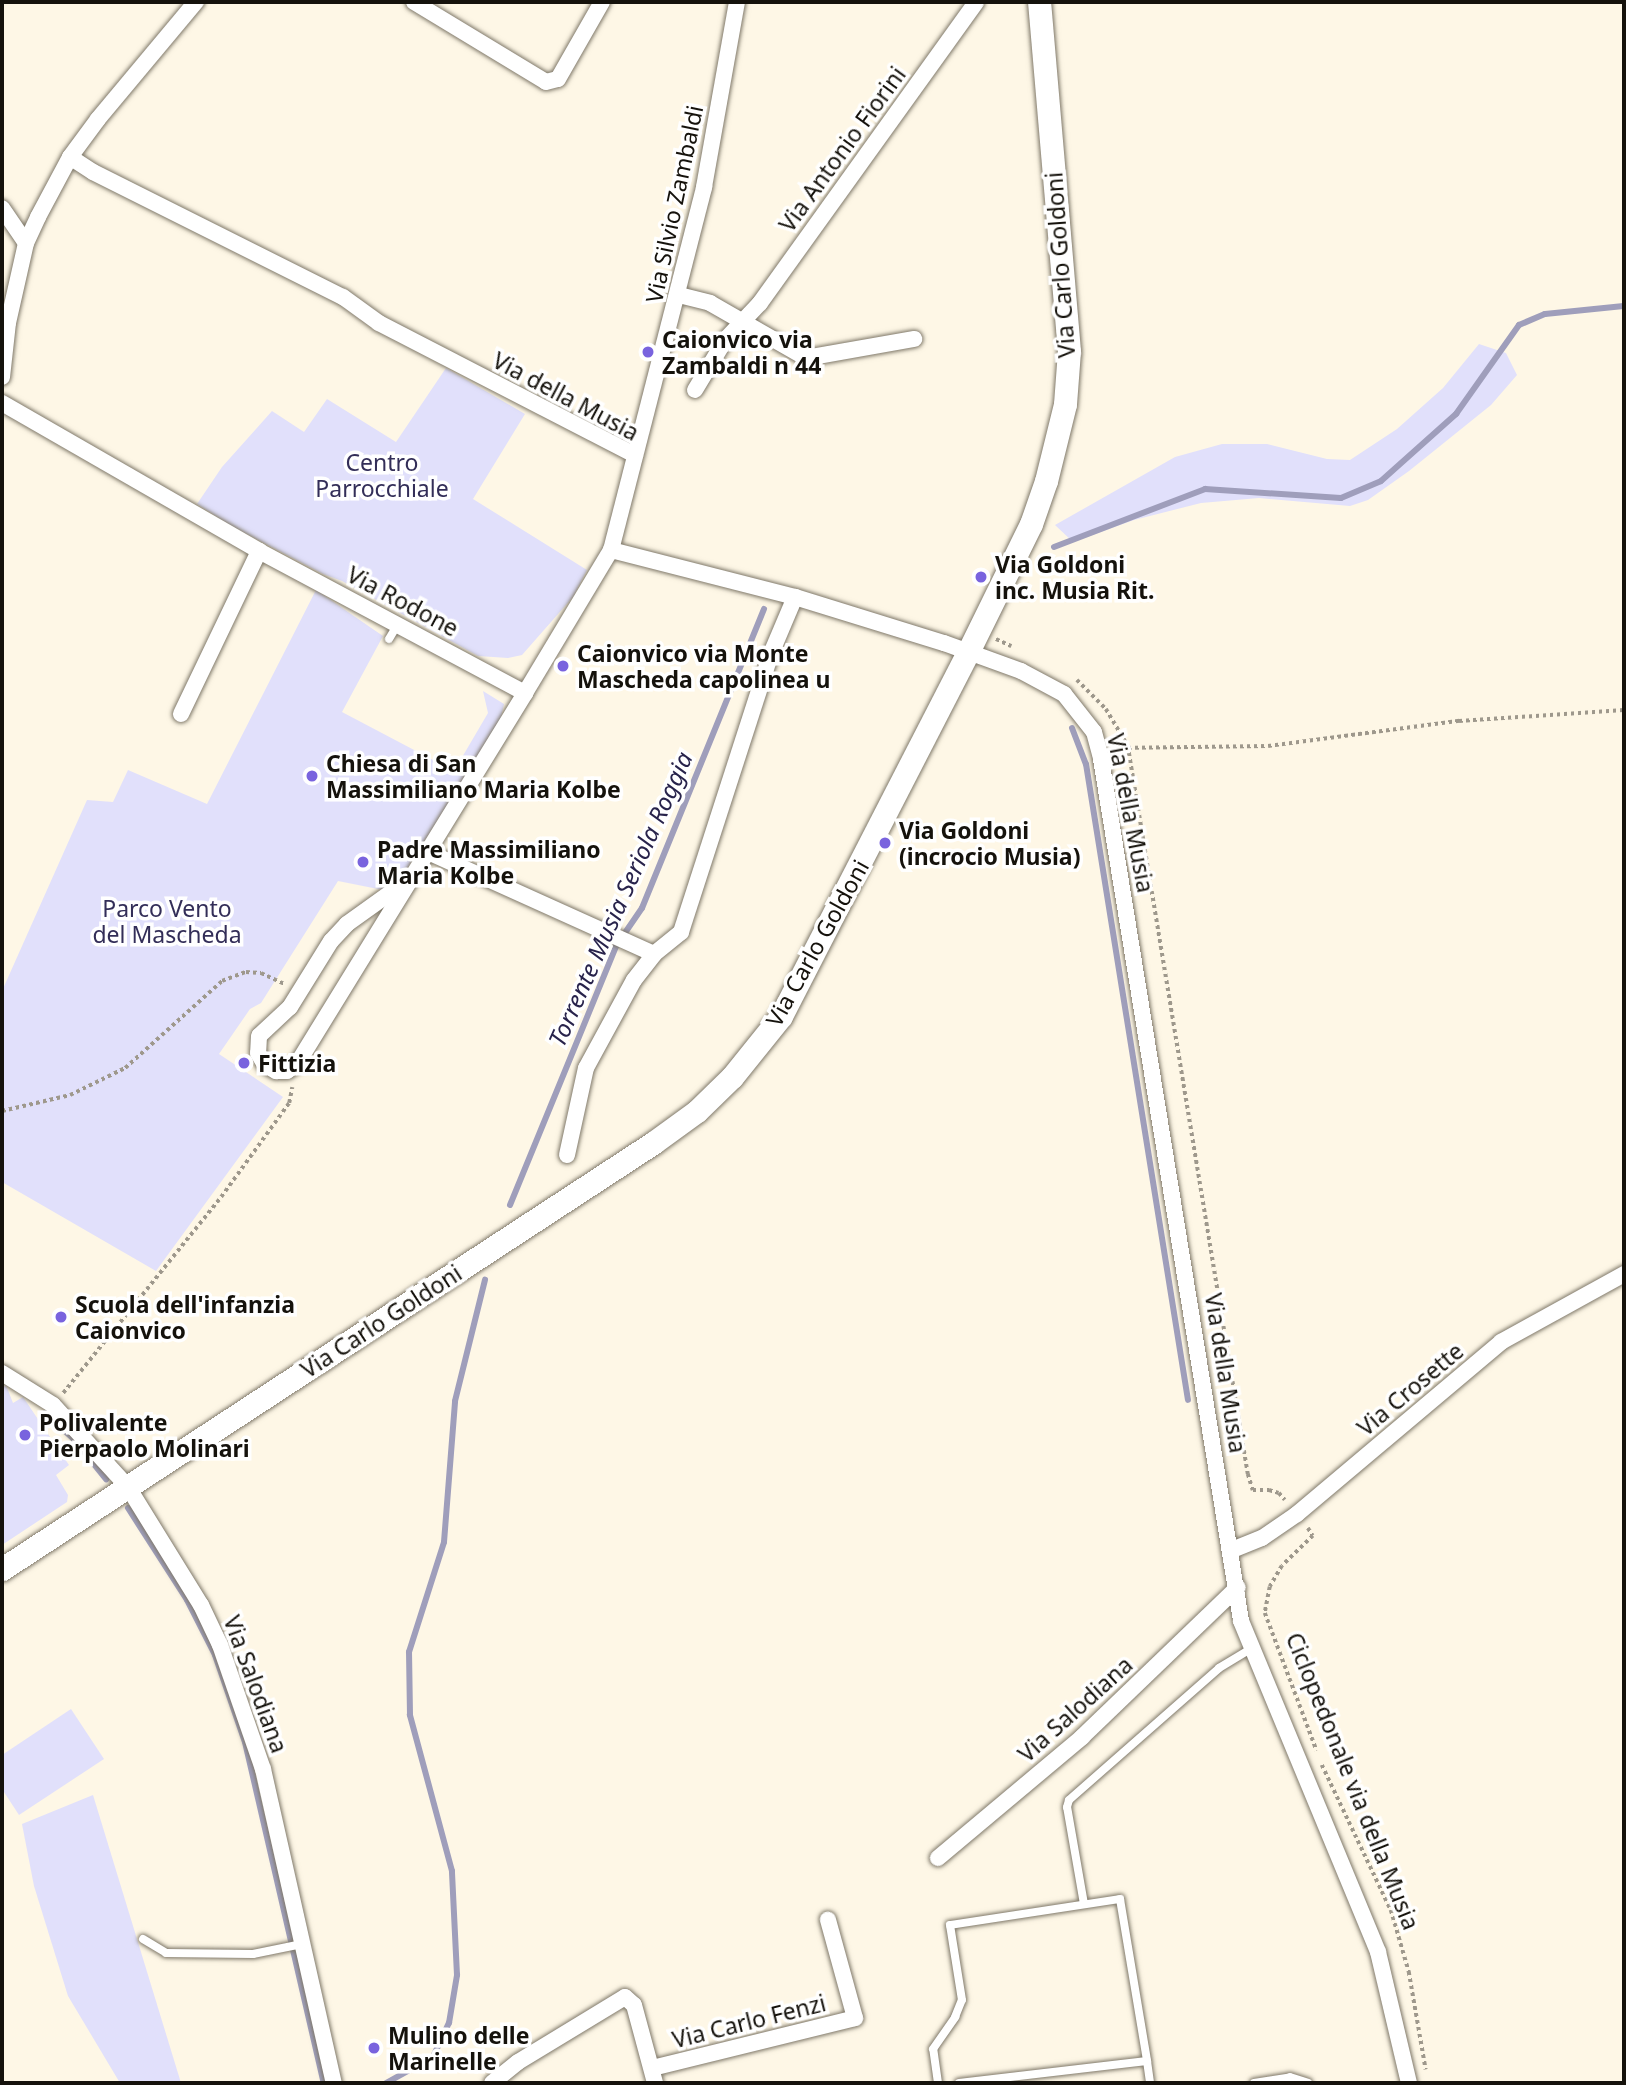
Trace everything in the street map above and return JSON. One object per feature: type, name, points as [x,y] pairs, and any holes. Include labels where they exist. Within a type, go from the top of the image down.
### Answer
[{"type":"street","points":[[2,377],[8,323],[26,243],[70,157],[196,2]]},
{"type":"street","points":[[414,2],[546,82],[558,79],[602,2]]},
{"type":"street","name":"Via Silvio Zambaldi","points":[[635,455],[679,295],[704,187],[737,2]]},
{"type":"street","name":"Via Antonio Fiorini","points":[[695,390],[725,340],[760,303],[976,2]]},
{"type":"street","name":"Via Carlo Goldoni","points":[[2,1569],[653,1143],[697,1111],[732,1077],[781,1016],[973,642],[1031,524],[1046,481],[1065,404],[1069,351],[1038,2]]},
{"type":"street","name":"Via della Musia","points":[[70,157],[129,191],[343,298],[379,323],[635,455],[611,550],[973,642],[1064,694],[1084,716],[1099,751],[1232,1550],[1241,1621],[1378,1952],[1407,2083]]},
{"type":"street","points":[[2,208],[26,243]]},
{"type":"street","points":[[679,295],[710,303],[806,358],[914,339]]},
{"type":"street","name":"Via Rodone","points":[[2,403],[259,551],[525,693]]},
{"type":"street","points":[[411,878],[347,924],[331,941],[290,1007],[259,1036],[258,1053],[265,1065],[276,1071],[287,1071],[297,1064],[428,852],[611,550]]},
{"type":"street","points":[[181,714],[259,551]]},
{"type":"street","points":[[567,1155],[586,1068],[634,980],[654,954],[681,932],[771,656],[794,597]]},
{"type":"street","points":[[428,852],[654,954]]},
{"type":"street","name":"Via Crosette","points":[[1232,1550],[1262,1538],[1297,1514],[1502,1342],[1624,1274]]},
{"type":"street","name":"Via Salodiana","points":[[2,1373],[53,1405],[128,1486],[201,1605],[220,1645],[263,1769],[334,2083]]},
{"type":"street","name":"Via Salodiana","points":[[938,1858],[1082,1737],[1238,1587]]},
{"type":"street","name":"Via Carlo Fenzi","points":[[654,2076],[855,2018],[828,1920]]},
{"type":"street","points":[[492,2083],[519,2062],[625,1997],[634,2005],[654,2076]]},
{"type":"lane","points":[[389,639],[398,624]]},
{"type":"lane","points":[[1084,1904],[1067,1807],[1069,1800],[1219,1668],[1251,1648]]},
{"type":"lane","points":[[937,2083],[933,2049],[955,2017],[962,2000],[950,1925],[1120,1899],[1150,2083]]},
{"type":"lane","points":[[142,1939],[166,1953],[253,1954],[303,1944]]},
{"type":"lane","points":[[960,2083],[1147,2061]]},
{"type":"lane","points":[[1254,2083],[1290,2077],[1308,2083]]},
{"type":"path","points":[[973,642],[1014,648]]},
{"type":"path","name":"Via della Musia","points":[[1072,677],[1106,709],[1128,747],[1252,1490],[1279,1493],[1297,1514]]},
{"type":"path","points":[[1099,751],[1128,747],[1268,746],[1459,721],[1624,710]]},
{"type":"path","points":[[2,1111],[70,1095],[125,1068],[222,981],[246,972],[261,972],[299,992]]},
{"type":"path","points":[[53,1405],[168,1265],[289,1103],[297,1064]]},
{"type":"path","name":"Ciclopedonale via della Musia","points":[[1297,1514],[1313,1536],[1282,1566],[1270,1587],[1265,1613],[1320,1760],[1391,1910],[1409,1972],[1427,2072]]},
{"type":"green space","points":[[1479,344],[1506,353],[1517,375],[1491,405],[1409,471],[1368,500],[1350,506],[1259,498],[1201,503],[1134,520],[1073,542],[1055,525],[1175,457],[1222,444],[1267,444],[1327,459],[1350,460],[1397,429],[1443,388]]},
{"type":"green space","name":"Centro Parrocchiale","points":[[446,368],[525,414],[473,499],[587,570],[573,597],[522,655],[508,658],[478,656],[342,581],[323,574],[230,525],[197,504],[222,467],[272,411],[304,432],[327,399],[396,442]]},
{"type":"green space","name":"Parco Vento del Mascheda","points":[[316,590],[383,636],[342,712],[454,771],[488,713],[483,691],[504,704],[500,722],[399,881],[383,890],[338,881],[261,1003],[250,1009],[219,1054],[283,1097],[156,1271],[2,1182],[2,991],[87,800],[113,802],[128,770],[207,804]]},
{"type":"green space","name":"Polivalente Pierpaolo Molinari","points":[[6,1385],[13,1403],[23,1397],[69,1465],[56,1475],[68,1495],[67,1502],[2,1545],[2,1389]]},
{"type":"green space","points":[[71,1709],[104,1759],[19,1815],[2,1789],[2,1755]]},
{"type":"green space","points":[[93,1795],[181,2083],[120,2083],[68,1996],[34,1886],[22,1824]]},
{"type":"waterway","name":"Torrente Musia Seriola Roggia","points":[[1054,547],[1205,489],[1341,498],[1381,481],[1456,414],[1519,325],[1545,314],[1624,306]]},
{"type":"waterway","name":"Torrente Musia Seriola Roggia","points":[[510,1205],[616,946],[642,908],[764,609]]},
{"type":"waterway","points":[[1072,728],[1086,764],[1188,1400]]},
{"type":"waterway","name":"Torrente Musia Seriola Roggia","points":[[386,2083],[433,2057],[449,2023],[457,1975],[452,1871],[410,1715],[409,1652],[444,1542],[455,1401],[485,1280]]},
{"type":"waterway","points":[[45,1413],[73,1438],[106,1479]]},
{"type":"waterway","points":[[128,1508],[187,1600],[215,1655],[245,1742],[324,2083]]},
{"type":"place","name":"Caionvico via Zambaldi n 44","points":[[648,352]]},
{"type":"place","name":"Via Goldoni inc. Musia Rit.","points":[[981,577]]},
{"type":"place","name":"Caionvico via Monte Mascheda capolinea u","points":[[563,666]]},
{"type":"place","name":"Chiesa di San Massimiliano Maria Kolbe","points":[[312,776]]},
{"type":"place","name":"Via Goldoni (incrocio Musia)","points":[[885,843]]},
{"type":"place","name":"Padre Massimiliano Maria Kolbe","points":[[363,862]]},
{"type":"place","name":"Fittizia","points":[[244,1063]]},
{"type":"place","name":"Scuola dell'infanzia Caionvico","points":[[61,1317]]},
{"type":"place","name":"Polivalente Pierpaolo Molinari","points":[[25,1435]]},
{"type":"place","name":"Mulino delle Marinelle","points":[[374,2048]]}]
